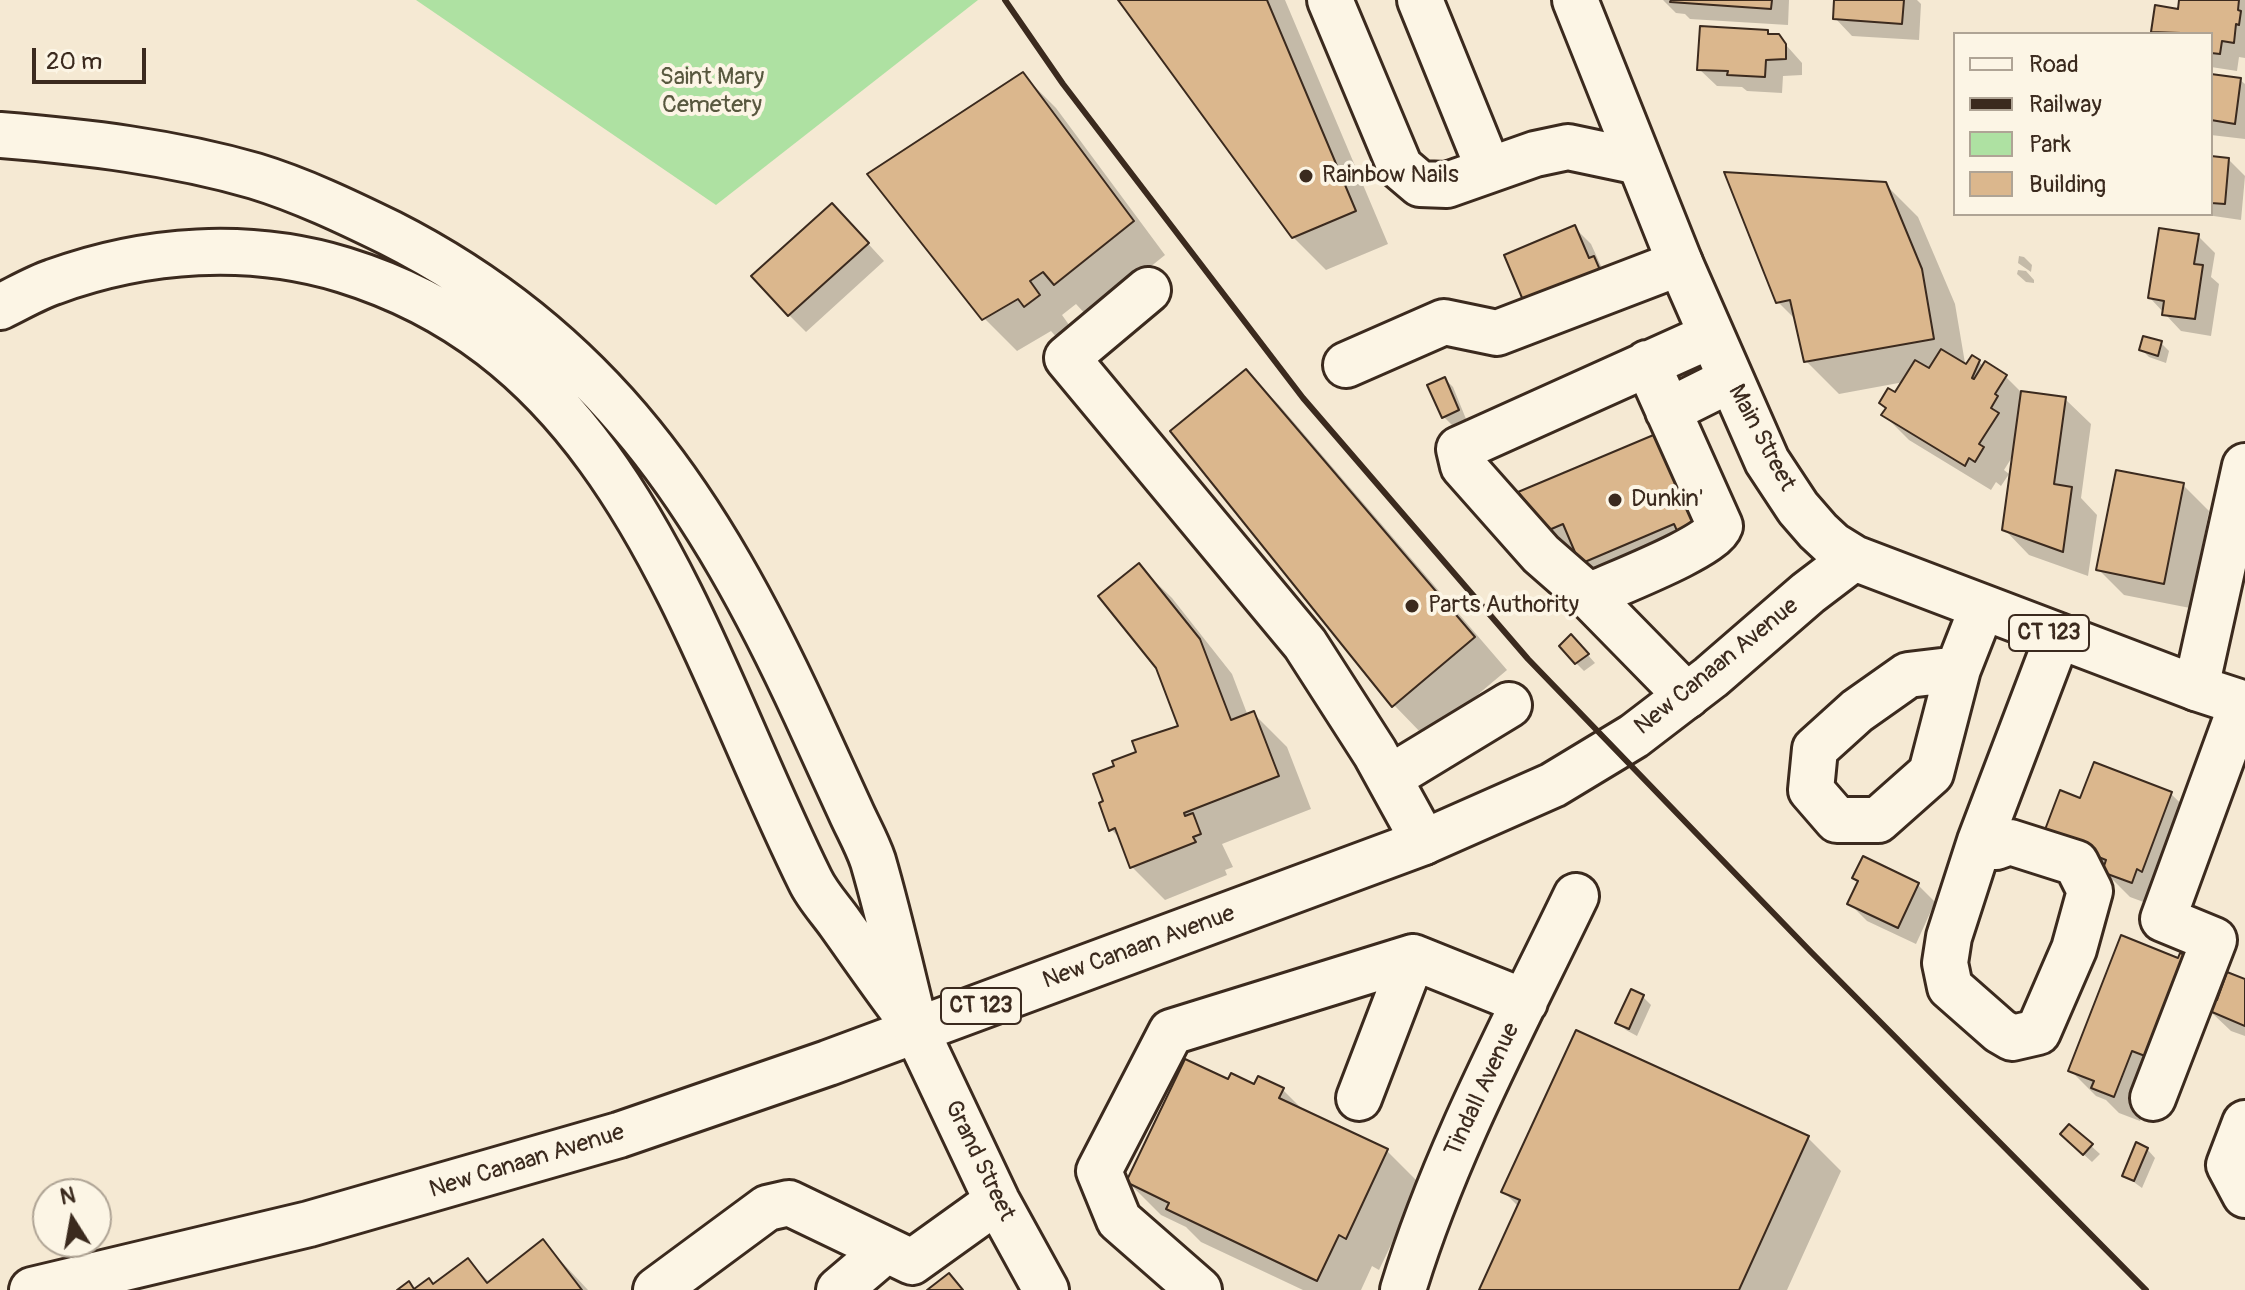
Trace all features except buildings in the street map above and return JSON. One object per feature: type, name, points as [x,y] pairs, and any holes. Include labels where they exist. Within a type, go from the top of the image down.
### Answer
[{"type":"main road","points":[[1330,0],[1400,167],[1420,184],[1447,185],[1535,154],[1568,147],[1639,162]]},
{"type":"main road","points":[[1420,0],[1489,170]]},
{"type":"main road","name":"Main Street","points":[[1575,0],[1710,336],[1767,461],[1798,508],[1833,545],[1854,558],[1982,608],[2243,703]]},
{"type":"main road","points":[[0,135],[81,143],[203,163],[258,177],[335,207],[417,247],[466,276],[526,320],[608,393],[670,470],[703,518],[774,645],[872,857],[916,1030]]},
{"type":"main road","points":[[0,307],[51,282],[105,265],[202,251],[256,253],[317,262],[366,277],[420,300],[474,333],[517,366],[586,439],[644,524],[704,640],[811,883],[916,1030]]},
{"type":"main road","points":[[1346,365],[1444,322],[1497,333],[1680,263]]},
{"type":"main road","points":[[1148,290],[1067,358],[1305,644],[1389,778],[1424,842]]},
{"type":"main road","points":[[1687,696],[1532,543],[1463,466],[1459,449],[1710,336]]},
{"type":"main road","points":[[1589,596],[1698,547],[1717,534],[1720,526],[1647,363]]},
{"type":"main road","points":[[1668,411],[1730,380]]},
{"type":"main road","points":[[2196,688],[2245,467]]},
{"type":"main road","name":"New Canaan Avenue","points":[[32,1290],[309,1224],[519,1166],[729,1098],[1424,842],[1553,785],[1634,736],[1854,558]]},
{"type":"main road","points":[[1958,669],[1982,608]]},
{"type":"main road","points":[[1988,844],[2010,842],[2076,863],[2090,891],[2074,949],[2038,1032],[2012,1038],[1950,987],[1945,963],[1949,937],[1988,844],[2058,636]]},
{"type":"main road","points":[[2153,1098],[2214,940],[2163,919],[2243,703]]},
{"type":"main road","points":[[1389,778],[1509,705]]},
{"type":"main road","name":"Tindall Avenue","points":[[1403,1290],[1453,1150],[1576,896]]},
{"type":"main road","points":[[1199,1290],[1119,1220],[1099,1171],[1171,1032],[1413,957],[1525,1002]]},
{"type":"main road","points":[[1359,1098],[1413,957]]},
{"type":"main road","name":"Grand Street","points":[[916,1030],[997,1201],[1046,1290]]},
{"type":"main road","points":[[2245,1123],[2229,1165],[2245,1195]]},
{"type":"main road","points":[[656,1290],[767,1208],[789,1203],[912,1262],[997,1201]]},
{"type":"main road","points":[[839,1290],[886,1250]]},
{"type":"green space","name":"Saint Mary Cemetery","points":[[416,0],[978,0],[716,205]]},
{"type":"railway","points":[[1005,0],[1063,84],[1303,398],[1528,659],[1811,952],[2146,1290]]},
{"type":"place","name":"Rainbow Nails","points":[[1306,176]]},
{"type":"place","name":"Dunkin'","points":[[1615,500]]},
{"type":"place","name":"Parts Authority","points":[[1412,606]]}]
